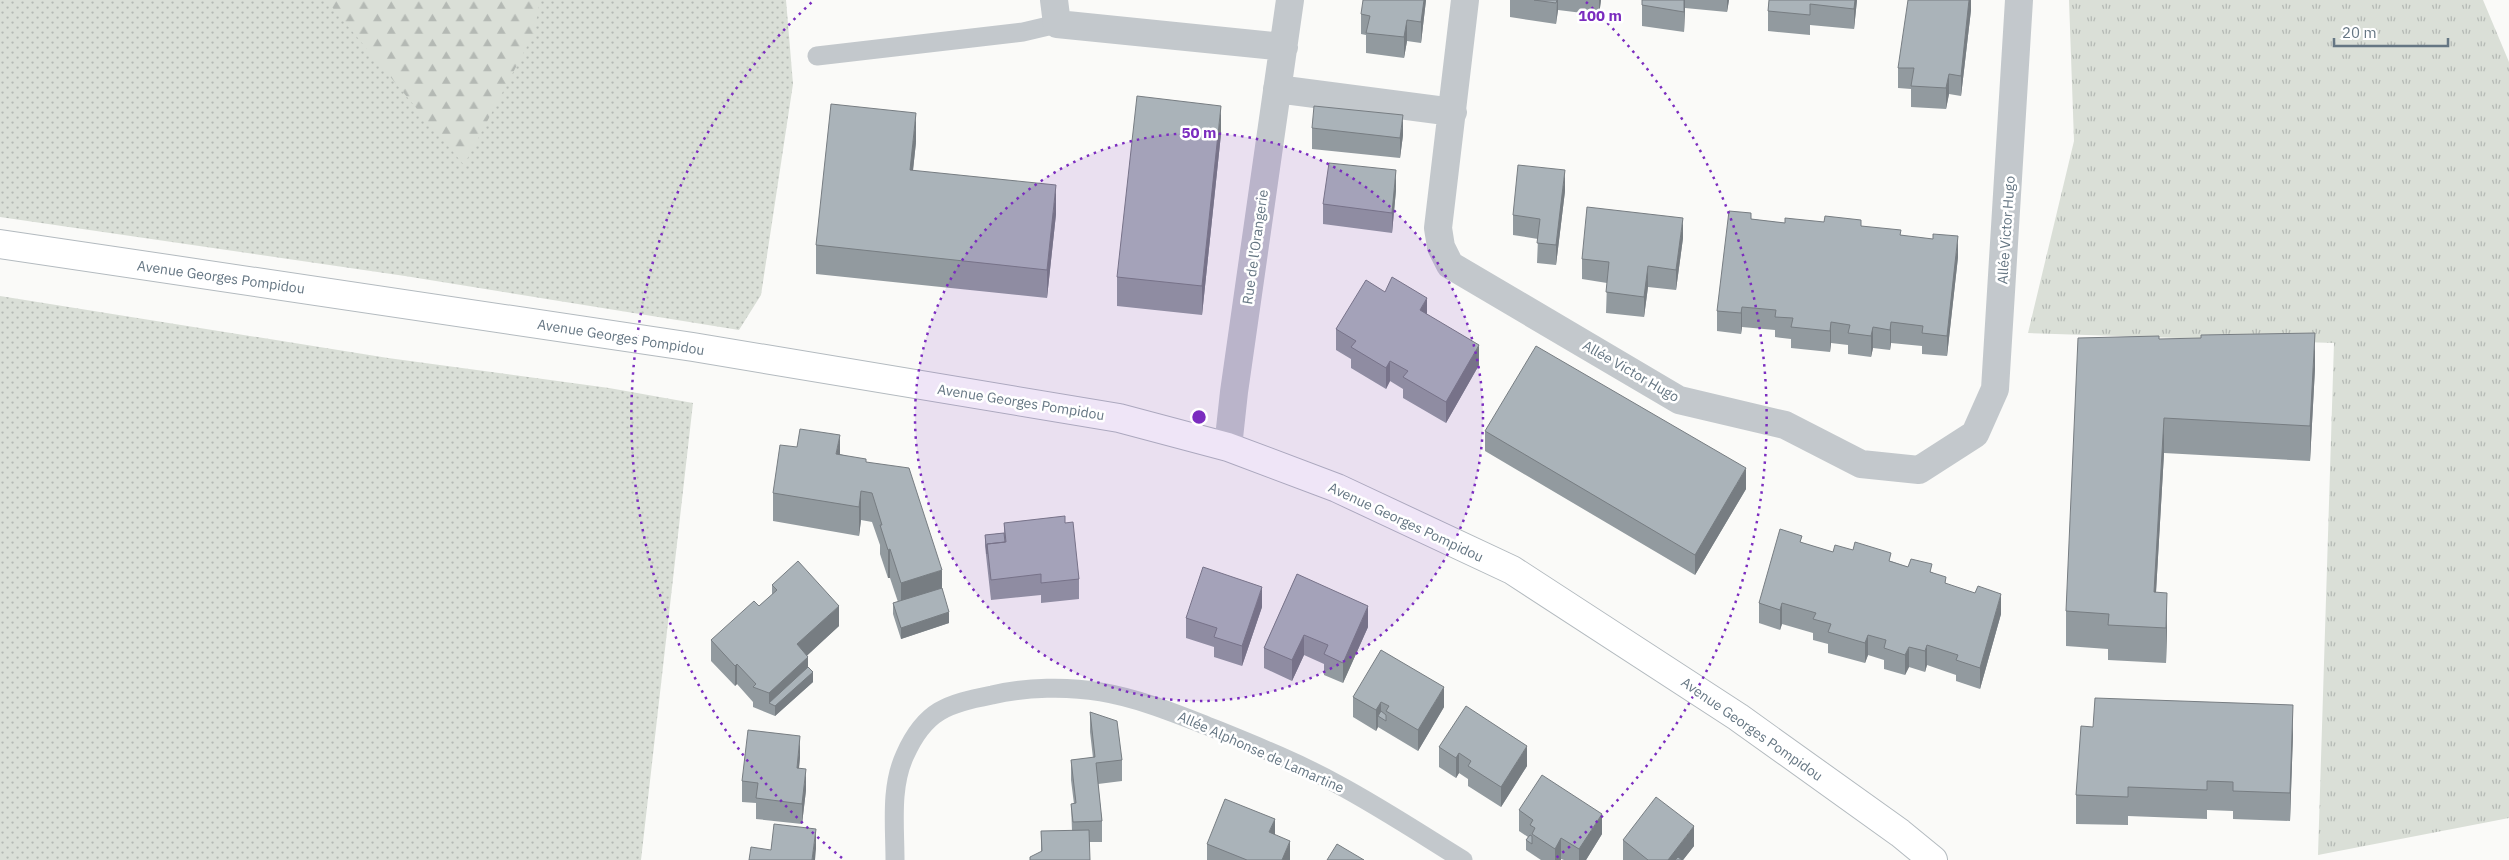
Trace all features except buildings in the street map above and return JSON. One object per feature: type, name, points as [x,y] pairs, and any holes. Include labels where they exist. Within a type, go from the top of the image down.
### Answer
[{"type":"main road","name":"Avenue Georges Pompidou","points":[[0,244],[742,356],[1120,418],[1228,447],[1336,488],[1512,570],[1738,717],[1933,860]]},
{"type":"street","name":"Rue de l'Orangerie","points":[[1228,447],[1234,392],[1290,0]]},
{"type":"street","name":"Allée Victor Hugo","points":[[1465,0],[1438,228],[1441,247],[1450,265],[1679,400],[1785,425],[1861,464],[1919,470],[1975,434],[1995,389],[2019,0]]},
{"type":"street","points":[[1056,12],[1284,47]]},
{"type":"street","points":[[1278,89],[1453,112]]},
{"type":"lane","points":[[817,56],[1024,32],[1056,12]]},
{"type":"lane","name":"Allée Alphonse de Lamartine","points":[[895,860],[894,812],[897,782],[904,756],[924,724],[937,711],[958,702],[1001,693],[1063,688],[1101,692],[1136,701],[1236,737],[1336,783],[1463,860]]},
{"type":"green space","points":[[0,0],[786,0],[793,84],[761,295],[739,330],[405,276],[0,217]]},
{"type":"green space","points":[[326,0],[540,0],[534,33],[464,165]]},
{"type":"green space","points":[[2069,0],[2483,0],[2509,62],[2509,818],[2318,855],[2334,343],[2028,333],[2074,141]]},
{"type":"green space","points":[[0,296],[388,358],[609,388],[693,403],[641,860],[0,860]]}]
